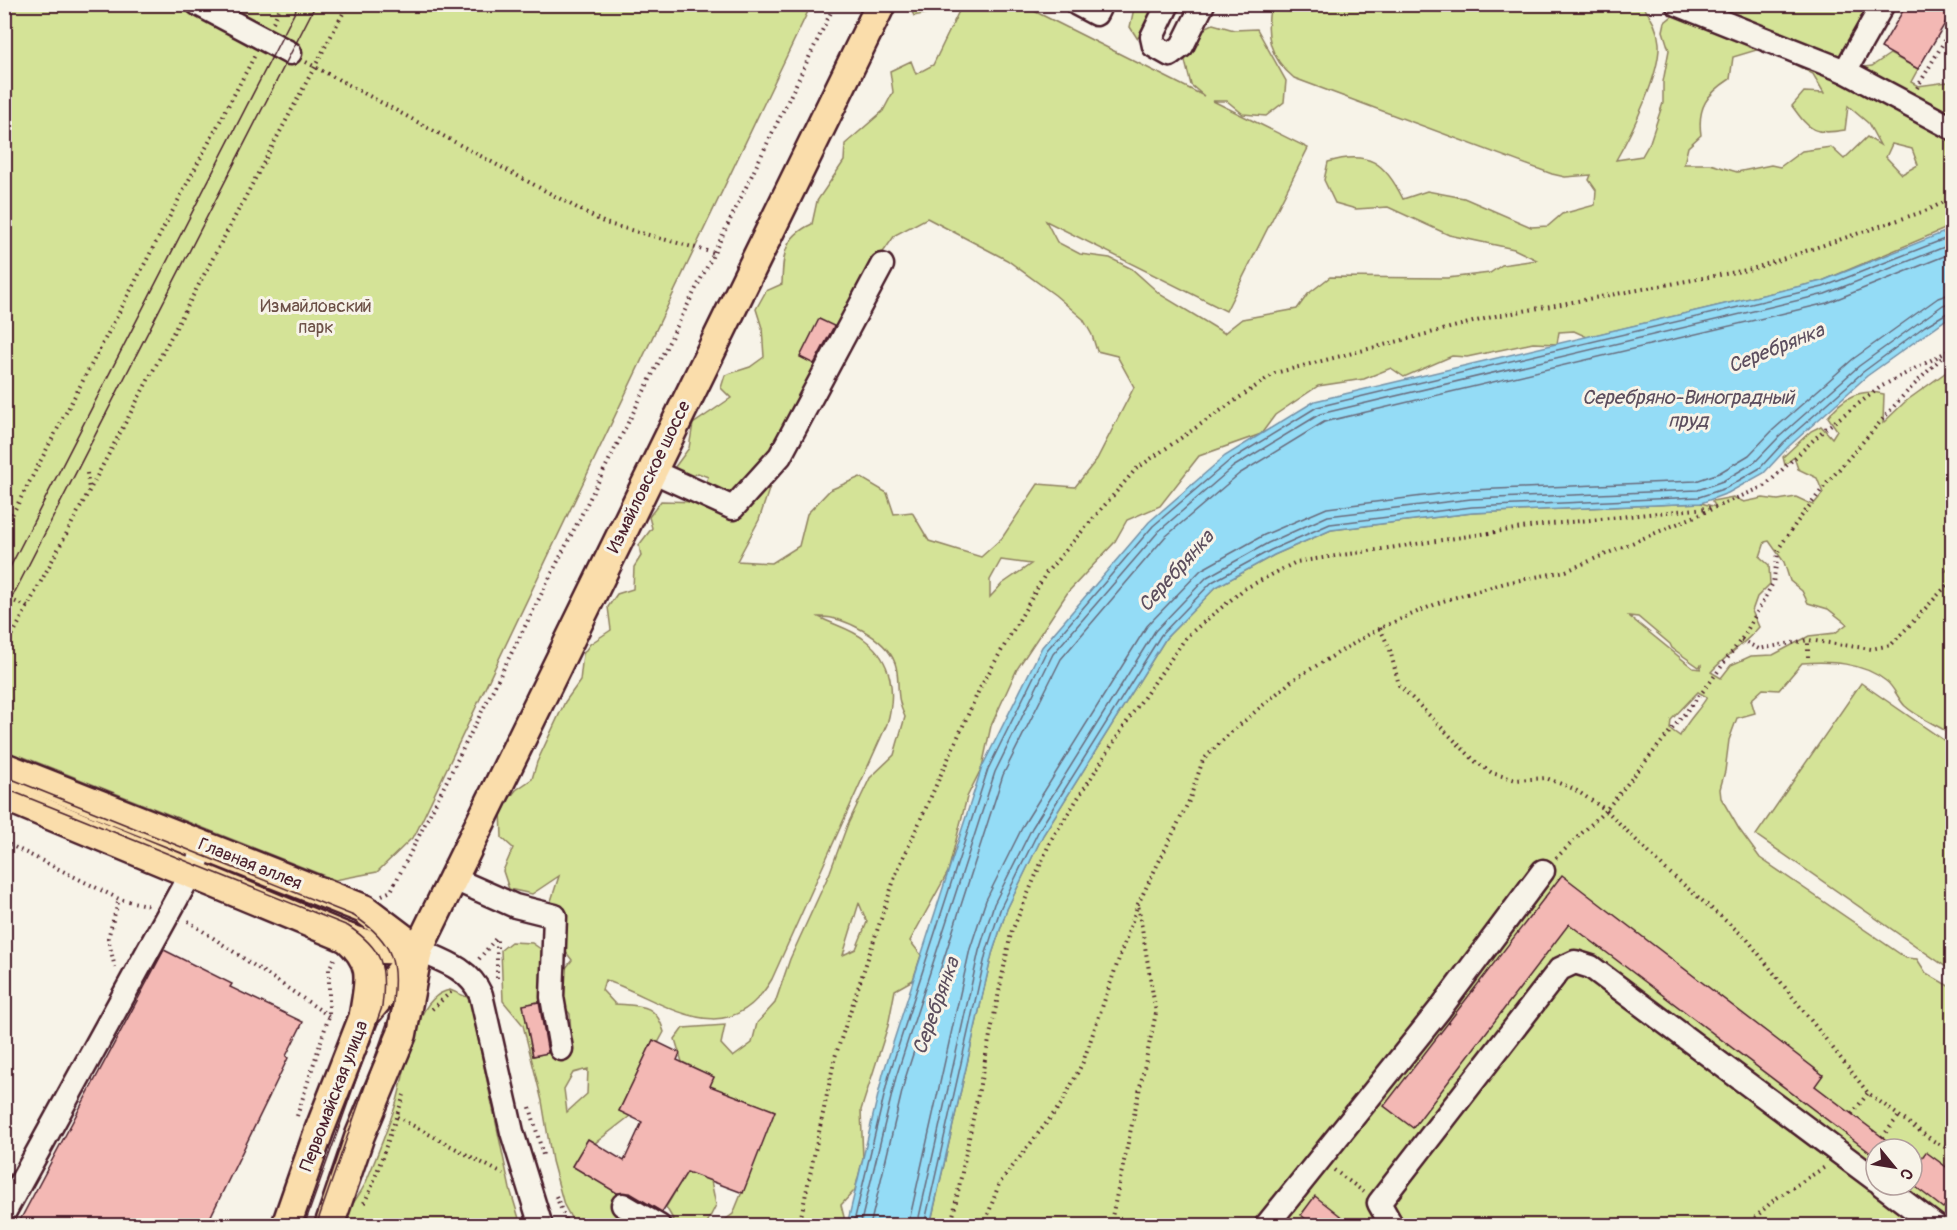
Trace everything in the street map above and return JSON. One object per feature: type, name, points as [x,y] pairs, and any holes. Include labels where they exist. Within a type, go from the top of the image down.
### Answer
[{"type":"main road","name":"Измайловское шоссе","points":[[418,950],[881,4]]},
{"type":"main road","name":"Главная аллея","points":[[4,767],[364,909],[418,950]]},
{"type":"main road","name":"Главная аллея","points":[[4,796],[191,874],[361,951],[369,973],[363,1016]]},
{"type":"main road","name":"Главная аллея","points":[[343,943],[381,949],[418,950]]},
{"type":"main road","name":"Первомайская улица","points":[[286,1226],[363,1016],[418,950]]},
{"type":"main road","points":[[329,1226],[360,1135],[402,1034],[418,950]]},
{"type":"street","points":[[198,4],[290,53]]},
{"type":"street","points":[[1077,4],[1096,14],[1101,4]]},
{"type":"street","points":[[1168,4],[1152,37],[1154,46],[1170,55],[1182,46],[1203,4]]},
{"type":"street","points":[[1677,4],[1845,71],[1953,128]]},
{"type":"street","points":[[1845,71],[1883,4]]},
{"type":"street","points":[[652,471],[733,508],[780,456],[882,265]]},
{"type":"street","points":[[4,1213],[205,846]]},
{"type":"street","points":[[1266,1226],[1440,1009],[1543,871]]},
{"type":"street","points":[[452,878],[515,906],[555,916],[552,997],[561,1049]]},
{"type":"street","points":[[418,950],[457,967],[476,983],[527,1187],[542,1226]]},
{"type":"street","points":[[1392,1226],[1379,1203],[1560,969],[1575,962],[1591,967],[1864,1171]]},
{"type":"street","points":[[1898,1197],[1936,1226]]},
{"type":"street","points":[[623,1205],[659,1226]]},
{"type":"path","points":[[4,531],[282,4]]},
{"type":"path","points":[[4,651],[348,4]]},
{"type":"path","points":[[391,891],[714,253],[835,4]]},
{"type":"path","points":[[1908,105],[1953,28]]},
{"type":"path","points":[[290,53],[605,223],[714,253]]},
{"type":"path","points":[[799,1226],[835,1057],[906,852],[980,688],[1046,573],[1136,469],[1275,373],[1496,316],[1752,269],[1928,210],[1953,198]]},
{"type":"path","points":[[984,1226],[999,1184],[1062,1103],[1083,1062],[1138,904],[1189,801],[1203,760],[1229,734],[1294,679],[1380,628],[1443,602],[1506,583],[1566,571],[1765,486],[1825,429],[1882,386],[1953,349]]},
{"type":"path","points":[[1543,871],[1606,810],[1708,685],[1741,640],[1773,583],[1779,548],[1797,522],[1827,483],[1895,406],[1946,353]]},
{"type":"path","points":[[87,473],[89,491]]},
{"type":"path","points":[[951,1226],[1011,933],[1051,840],[1130,717],[1187,636],[1244,589],[1296,562],[1542,525],[1716,507]]},
{"type":"path","points":[[1741,640],[1759,649],[1809,640],[1871,649],[1891,645],[1953,580]]},
{"type":"path","points":[[4,597],[28,607]]},
{"type":"path","points":[[1380,628],[1390,650],[1399,685],[1476,762],[1492,773],[1516,780],[1546,778],[1574,789],[1606,810],[1664,868],[1747,939],[1868,1093],[1953,1151]]},
{"type":"path","points":[[1808,657],[1809,640]]},
{"type":"path","points":[[4,842],[119,899],[171,910],[329,1016],[329,969],[343,943]]},
{"type":"path","points":[[119,899],[108,938],[122,998]]},
{"type":"path","points":[[1110,1226],[1156,1013],[1138,904]]},
{"type":"path","points":[[1852,1114],[1868,1093]]},
{"type":"path","points":[[1882,1137],[1899,1116]]},
{"type":"path","points":[[397,1117],[527,1187]]},
{"type":"path","points":[[1746,1226],[1775,1199],[1843,1156]]},
{"type":"path","points":[[1319,1159],[1379,1203]]},
{"type":"green space","name":"Измайловский парк","points":[[5,5],[811,5],[415,835],[377,872],[335,880],[21,756],[5,792]]},
{"type":"green space","points":[[909,5],[1036,5],[1034,11],[1204,96],[1191,85],[1184,57],[1198,31],[1213,24],[1234,30],[1257,29],[1286,81],[1284,102],[1266,116],[1243,114],[1227,101],[1213,101],[1308,148],[1226,311],[1046,221],[1057,242],[1080,254],[1110,258],[1132,269],[1161,295],[1224,333],[1242,319],[1297,309],[1308,294],[1330,277],[1447,278],[1490,273],[1502,265],[1537,260],[1514,249],[1449,235],[1388,207],[1356,209],[1335,203],[1324,180],[1328,162],[1354,158],[1365,159],[1382,168],[1403,199],[1427,191],[1464,198],[1531,227],[1548,226],[1562,214],[1595,205],[1596,190],[1589,180],[1591,175],[1565,177],[1552,174],[1294,78],[1279,62],[1271,45],[1268,26],[1271,5],[1642,5],[1656,27],[1659,43],[1658,56],[1644,103],[1616,160],[1642,156],[1650,142],[1663,103],[1663,82],[1669,50],[1663,31],[1665,22],[1676,13],[1677,5],[1873,5],[1857,68],[1872,66],[1890,54],[1918,69],[1911,82],[1918,86],[1947,82],[1952,87],[1952,226],[1822,281],[1587,337],[1574,331],[1559,332],[1557,344],[1533,343],[1467,357],[1452,356],[1404,377],[1391,368],[1364,379],[1318,386],[1275,415],[1261,434],[1199,456],[1160,506],[1127,520],[1114,543],[1068,592],[1017,669],[991,726],[982,767],[967,797],[948,872],[910,941],[921,955],[913,980],[895,990],[888,1026],[861,1110],[863,1158],[855,1190],[841,1205],[846,1225],[718,1225],[733,1214],[775,1111],[725,1092],[711,1181],[716,1205],[706,1225],[668,1225],[673,1219],[666,1207],[675,1192],[663,1185],[714,1077],[682,1062],[675,1039],[683,1028],[725,1025],[721,1044],[733,1057],[752,1043],[757,1023],[775,1003],[790,959],[830,872],[847,826],[870,778],[894,755],[905,717],[900,701],[895,663],[883,645],[863,630],[840,620],[819,617],[860,636],[882,658],[887,668],[891,690],[887,724],[772,979],[754,1002],[735,1015],[715,1019],[693,1016],[605,980],[602,990],[615,1004],[640,1006],[652,1011],[661,1023],[664,1032],[658,1043],[653,1040],[619,1111],[630,1116],[595,1143],[588,1139],[572,1166],[616,1192],[617,1213],[638,1225],[575,1225],[564,1205],[552,1161],[542,1101],[523,1025],[503,1001],[501,950],[511,942],[532,943],[545,952],[541,974],[545,996],[542,1001],[523,1005],[533,1056],[552,1052],[571,1040],[570,1014],[559,1000],[560,976],[572,960],[558,942],[544,906],[551,901],[559,876],[532,894],[509,889],[503,871],[513,848],[502,838],[501,809],[516,790],[532,779],[537,762],[565,702],[580,681],[583,654],[590,644],[611,630],[608,607],[617,594],[633,589],[634,567],[641,556],[639,545],[652,528],[649,517],[661,501],[699,502],[708,477],[698,473],[683,481],[672,471],[689,448],[693,424],[731,398],[721,388],[725,375],[750,367],[764,357],[762,328],[756,309],[766,291],[782,284],[786,248],[795,235],[812,224],[817,201],[844,161],[845,144],[883,111],[893,92],[890,71],[911,61],[916,74],[933,65],[959,11],[938,11],[914,16]],"holes":[[[1763,48],[1813,74],[1824,93],[1804,92],[1792,106],[1804,121],[1819,131],[1845,130],[1848,106],[1868,123],[1880,145],[1867,137],[1844,159],[1831,147],[1802,151],[1780,167],[1771,165],[1737,172],[1710,164],[1684,164],[1688,147],[1701,135],[1700,125],[1705,102],[1715,90],[1730,79],[1733,57]],[[1892,144],[1912,149],[1918,165],[1902,174],[1886,157]],[[927,218],[1007,260],[1055,295],[1083,319],[1092,335],[1097,351],[1117,356],[1134,387],[1097,459],[1075,487],[1038,484],[1002,538],[981,557],[929,541],[912,512],[894,514],[887,493],[860,477],[830,490],[807,514],[799,546],[772,563],[737,561],[759,520],[773,477],[819,374],[820,341],[841,330],[877,261],[895,235]],[[1001,560],[1031,564],[1002,584],[990,597],[990,580]],[[859,903],[867,922],[856,949],[843,955]],[[588,1069],[587,1094],[567,1112],[564,1089],[573,1073]]]},
{"type":"green space","points":[[1140,5],[1161,5],[1146,33],[1137,38],[1130,27],[1134,8]]},
{"type":"green space","points":[[1952,368],[1952,563],[1946,571],[1952,570],[1952,735],[1910,710],[1889,684],[1867,670],[1846,664],[1802,663],[1779,690],[1763,689],[1751,700],[1755,713],[1737,718],[1729,740],[1720,789],[1721,798],[1739,829],[1760,858],[1906,958],[1917,959],[1926,973],[1952,988],[1952,1225],[930,1226],[992,954],[1007,909],[1043,835],[1166,638],[1216,587],[1274,555],[1331,530],[1472,513],[1701,503],[1716,507],[1712,501],[1733,497],[1744,502],[1763,498],[1778,500],[1796,497],[1813,505],[1823,493],[1817,478],[1798,469],[1794,457],[1785,465],[1783,457],[1811,431],[1821,426],[1832,438],[1837,430],[1828,417],[1846,399],[1860,393],[1884,394],[1883,423],[1906,401]],"holes":[[[1769,541],[1784,562],[1790,581],[1802,591],[1808,603],[1828,609],[1847,624],[1835,633],[1809,636],[1773,655],[1751,656],[1731,665],[1721,678],[1711,672],[1759,627],[1752,611],[1757,597],[1770,584],[1769,565],[1760,557],[1765,542]],[[1629,616],[1638,617],[1672,648],[1699,667],[1701,665],[1701,669],[1693,668]],[[1698,692],[1707,697],[1680,736],[1670,729],[1671,720]]]},
{"type":"green space","points":[[1861,683],[1952,746],[1952,971],[1756,835]]},
{"type":"green space","points":[[450,990],[467,997],[471,1005],[510,1189],[521,1225],[339,1226],[363,1188],[382,1142],[397,1101],[419,1020],[437,995]]},
{"type":"water","name":"Серебряно-Виноградный пруд","points":[[1952,229],[1952,315],[1867,376],[1788,447],[1764,473],[1728,493],[1701,503],[1472,513],[1331,530],[1274,555],[1216,587],[1166,638],[1043,835],[1007,909],[992,954],[930,1225],[847,1225],[883,1074],[982,767],[1042,647],[1149,522],[1225,456],[1315,401],[1822,281]]},
{"type":"building","points":[[1907,4],[1953,4],[1953,10],[1918,69],[1881,48]]},
{"type":"building","points":[[819,319],[834,326],[814,364],[800,357]]},
{"type":"building","points":[[1562,875],[1823,1075],[1815,1086],[1882,1137],[1864,1137],[1864,1148],[1569,924],[1413,1128],[1384,1106]]},
{"type":"building","points":[[164,950],[232,984],[230,987],[303,1022],[286,1056],[288,1058],[206,1226],[17,1226]]},
{"type":"building","points":[[539,1002],[548,1053],[533,1056],[523,1005]]},
{"type":"building","points":[[653,1040],[680,1053],[677,1060],[714,1077],[710,1086],[775,1111],[743,1193],[687,1172],[662,1212],[630,1193],[617,1193],[572,1166],[588,1139],[624,1161],[642,1122],[619,1111]]},
{"type":"building","points":[[1926,1152],[1953,1172],[1953,1197],[1943,1208],[1924,1193],[1924,1155]]},
{"type":"building","points":[[1315,1196],[1353,1226],[1314,1226],[1301,1215]]},
{"type":"tram line","points":[[4,579],[299,4]]},
{"type":"tram line","points":[[4,613],[316,4]]},
{"type":"tram line","points":[[4,776],[354,916],[378,935],[386,945],[393,967],[392,1009],[316,1226]]},
{"type":"tram line","points":[[4,788],[348,926],[360,934],[375,951],[383,969],[382,1007],[304,1226]]},
{"type":"water label","name":"Серебрянка","points":[[1776,348]]},
{"type":"water label","name":"Серебрянка","points":[[1176,571]]},
{"type":"water label","name":"Серебрянка","points":[[936,1006]]}]
